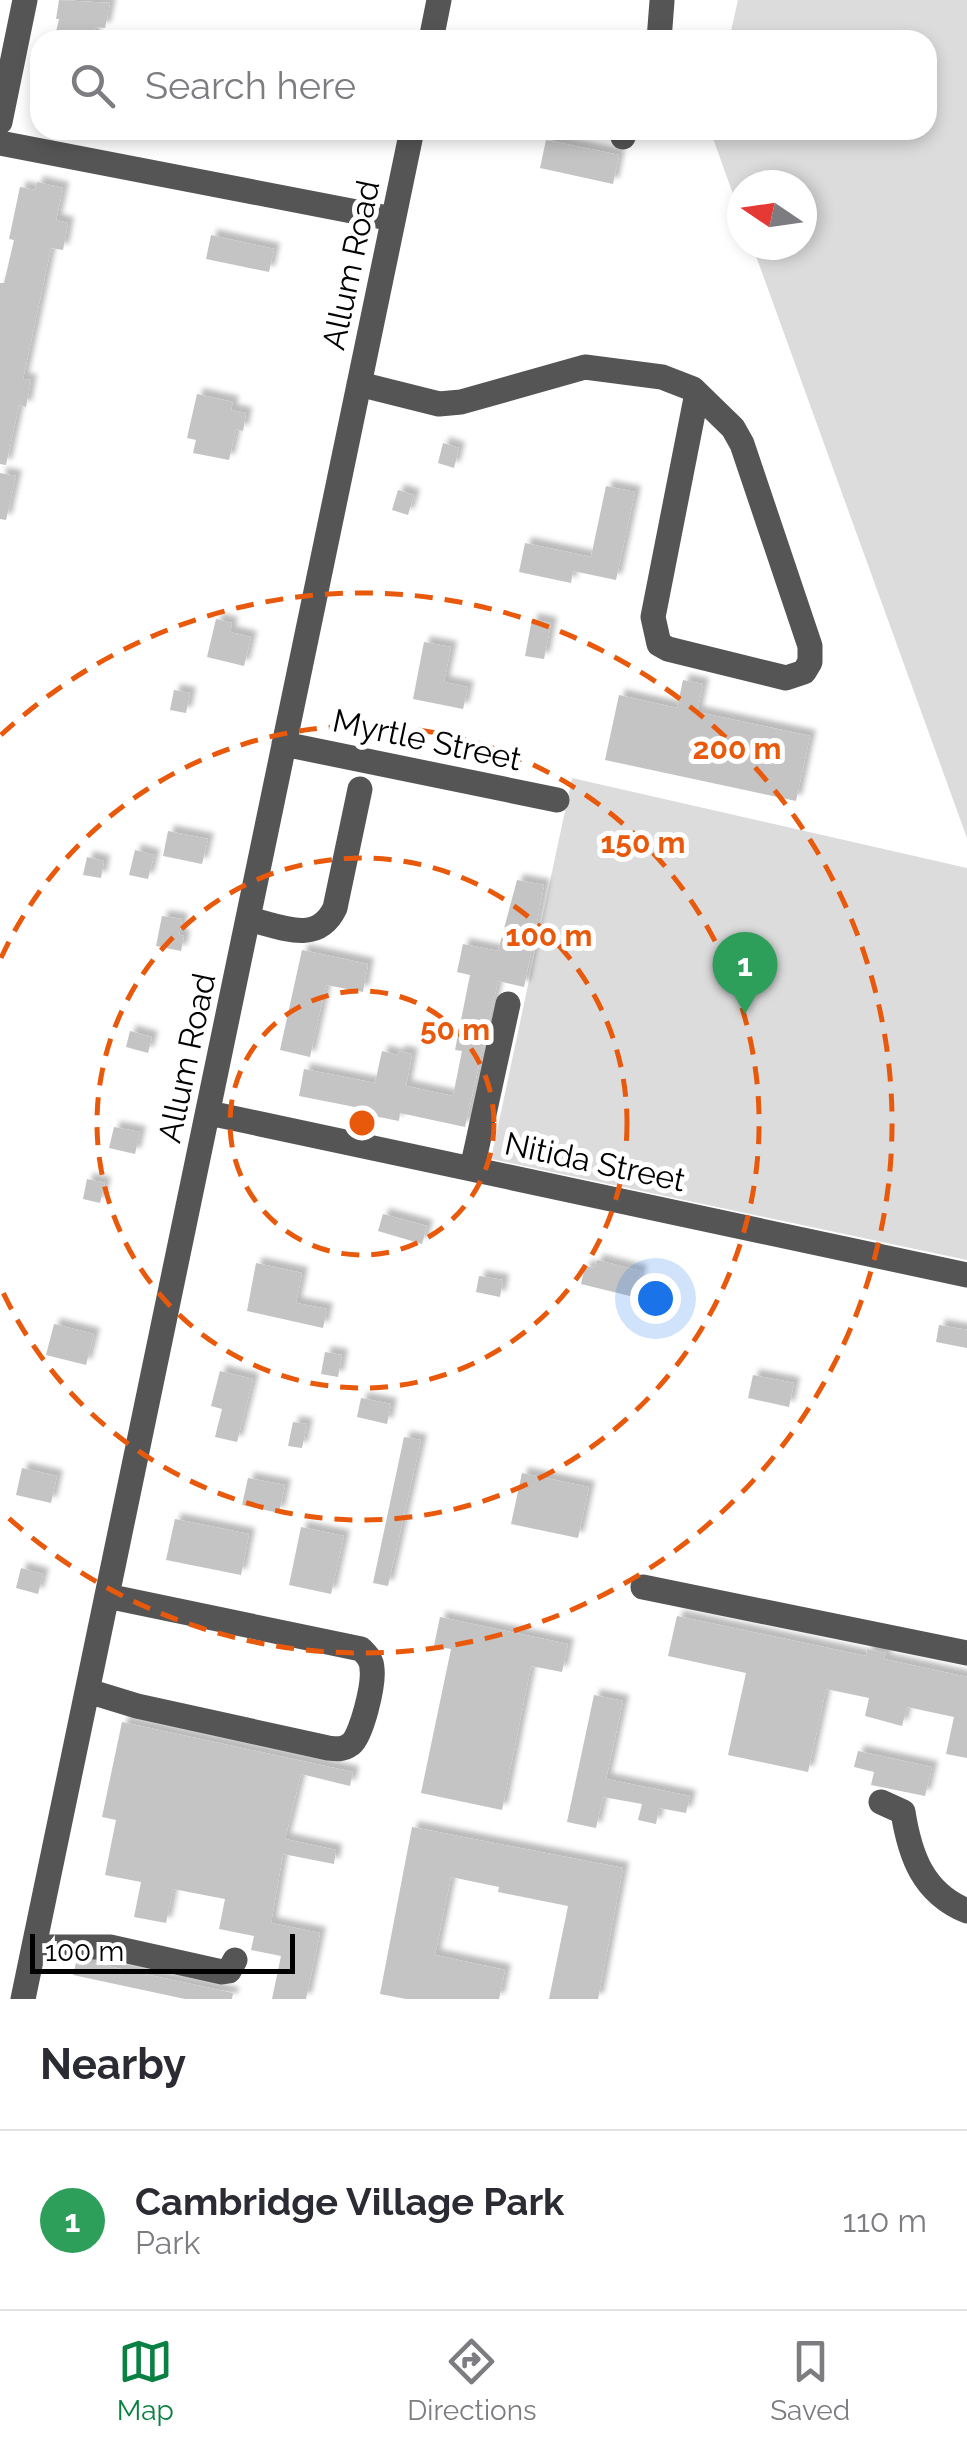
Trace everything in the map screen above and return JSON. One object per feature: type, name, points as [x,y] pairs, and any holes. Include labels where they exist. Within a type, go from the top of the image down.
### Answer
[{"type":"street","points":[[0,122],[25,0]]},
{"type":"street","points":[[433,30],[439,0]]},
{"type":"street","points":[[659,30],[660,0],[670,0]]},
{"type":"street","name":"Allum Road","points":[[22,1999],[410,140]]},
{"type":"street","points":[[0,143],[393,218]]},
{"type":"street","points":[[359,384],[439,404],[461,402],[585,368],[662,376],[698,393],[733,428],[742,444],[810,646],[810,662],[804,672],[786,678],[659,644],[653,617],[698,393]]},
{"type":"street","name":"Myrtle Street","points":[[284,744],[557,800]]},
{"type":"street","points":[[248,919],[309,931],[328,922],[360,789]]},
{"type":"street","points":[[472,1169],[508,1004]]},
{"type":"street","name":"Nitida Street","points":[[209,1113],[967,1275]]},
{"type":"street","points":[[643,1587],[967,1653]]},
{"type":"street","points":[[88,1691],[137,1706],[343,1749],[354,1743],[360,1731],[373,1672],[370,1659],[361,1649],[107,1596]]},
{"type":"street","points":[[881,1802],[903,1812],[912,1858],[920,1873],[942,1898],[967,1912]]},
{"type":"street","points":[[34,1946],[110,1947],[222,1972],[229,1971],[235,1960]]},
{"type":"shaded area","points":[[738,0],[967,0],[967,838],[757,260],[817,260],[817,170],[727,170],[727,177],[714,140],[937,140],[937,30],[731,30]]},
{"type":"shaded area","points":[[572,778],[967,868],[967,1260],[491,1159]]},
{"type":"building","points":[[59,0],[110,3],[105,28],[56,30]]},
{"type":"building","points":[[546,140],[619,155],[613,184],[540,168]]},
{"type":"building","points":[[37,182],[63,188],[56,220],[68,223],[63,250],[51,248],[23,379],[31,380],[26,407],[19,405],[6,465],[0,464],[0,283],[4,283],[14,240],[9,239],[20,187],[35,190]]},
{"type":"building","points":[[211,235],[274,249],[269,272],[206,259]]},
{"type":"building","points":[[197,394],[233,402],[231,410],[246,413],[243,431],[236,429],[229,460],[193,453],[196,440],[187,438]]},
{"type":"building","points":[[443,443],[459,448],[454,468],[438,463]]},
{"type":"building","points":[[0,473],[16,476],[6,520],[0,519]]},
{"type":"building","points":[[606,486],[635,492],[616,580],[573,571],[571,583],[519,572],[525,543],[591,557]]},
{"type":"building","points":[[398,490],[414,495],[408,515],[392,510]]},
{"type":"building","points":[[216,619],[232,623],[230,632],[251,637],[244,666],[207,657]]},
{"type":"building","points":[[532,619],[551,623],[544,659],[525,656]]},
{"type":"building","points":[[424,642],[451,647],[444,682],[468,687],[463,709],[413,699]]},
{"type":"building","points":[[683,680],[703,684],[697,712],[810,736],[796,801],[605,760],[619,695],[677,708]]},
{"type":"building","points":[[174,690],[190,693],[186,713],[170,710]]},
{"type":"building","points":[[168,831],[208,839],[202,864],[163,856]]},
{"type":"building","points":[[135,850],[154,855],[148,879],[129,875]]},
{"type":"building","points":[[87,857],[104,861],[101,878],[83,875]]},
{"type":"building","points":[[517,880],[544,885],[524,987],[498,981],[465,1127],[400,1113],[399,1121],[369,1115],[370,1110],[299,1096],[304,1069],[375,1083],[382,1051],[398,1055],[399,1051],[412,1054],[406,1086],[453,1096],[462,1051],[455,1050],[470,975],[457,972],[463,944],[498,951]]},
{"type":"building","points":[[162,916],[182,919],[181,951],[156,946]]},
{"type":"building","points":[[302,950],[368,964],[363,992],[326,985],[310,1057],[280,1050]]},
{"type":"building","points":[[130,1031],[152,1037],[148,1053],[126,1047]]},
{"type":"building","points":[[114,1127],[140,1132],[135,1154],[109,1148]]},
{"type":"building","points":[[87,1179],[105,1183],[100,1203],[83,1199]]},
{"type":"building","points":[[383,1214],[427,1226],[422,1244],[378,1231]]},
{"type":"building","points":[[597,1260],[641,1271],[634,1297],[581,1284],[585,1266],[594,1268]]},
{"type":"building","points":[[256,1263],[302,1273],[296,1303],[327,1309],[323,1328],[247,1311]]},
{"type":"building","points":[[479,1276],[503,1280],[500,1297],[476,1292]]},
{"type":"building","points":[[54,1324],[94,1334],[86,1365],[46,1355]]},
{"type":"building","points":[[939,1325],[967,1330],[967,1348],[936,1342]]},
{"type":"building","points":[[325,1352],[342,1355],[338,1377],[321,1374]]},
{"type":"building","points":[[220,1371],[253,1379],[237,1442],[215,1437],[222,1409],[211,1406]]},
{"type":"building","points":[[753,1375],[794,1383],[789,1407],[748,1398]]},
{"type":"building","points":[[361,1398],[391,1404],[387,1424],[357,1417]]},
{"type":"building","points":[[293,1422],[307,1424],[302,1448],[288,1446]]},
{"type":"building","points":[[404,1437],[421,1440],[388,1586],[373,1583]]},
{"type":"building","points":[[22,1468],[57,1476],[51,1503],[16,1495]]},
{"type":"building","points":[[522,1473],[589,1487],[578,1538],[511,1524]]},
{"type":"building","points":[[248,1478],[285,1485],[279,1513],[242,1505]]},
{"type":"building","points":[[175,1519],[249,1534],[241,1575],[166,1560]]},
{"type":"building","points":[[301,1527],[344,1536],[331,1594],[289,1585]]},
{"type":"building","points":[[21,1568],[43,1574],[38,1594],[16,1588]]},
{"type":"building","points":[[677,1616],[866,1656],[867,1649],[886,1653],[884,1659],[967,1677],[967,1758],[946,1754],[954,1717],[907,1707],[902,1726],[865,1716],[869,1698],[826,1689],[808,1772],[728,1755],[746,1673],[668,1656]]},
{"type":"building","points":[[440,1617],[568,1644],[562,1672],[531,1666],[502,1810],[421,1793],[451,1649],[434,1646]]},
{"type":"building","points":[[594,1695],[623,1701],[606,1779],[690,1796],[686,1813],[659,1808],[656,1824],[638,1820],[642,1804],[603,1797],[596,1828],[567,1822]]},
{"type":"building","points":[[122,1722],[353,1772],[350,1786],[301,1774],[285,1839],[336,1850],[334,1864],[283,1854],[271,1923],[320,1933],[306,1999],[272,1999],[281,1956],[251,1950],[254,1936],[219,1929],[225,1899],[173,1889],[166,1923],[134,1917],[141,1882],[105,1875],[116,1820],[102,1817]]},
{"type":"building","points":[[858,1751],[932,1767],[925,1796],[871,1785],[874,1772],[854,1767]]},
{"type":"building","points":[[412,1827],[623,1868],[598,1999],[549,1999],[568,1906],[498,1892],[499,1887],[451,1877],[435,1955],[505,1970],[499,1999],[406,1999],[380,1994]]},
{"type":"building","points":[[76,1963],[93,1963],[233,1993],[232,1999],[185,1999],[73,1975]]},
{"type":"place","name":"Cambridge Village Park","points":[[745,1014]]}]
